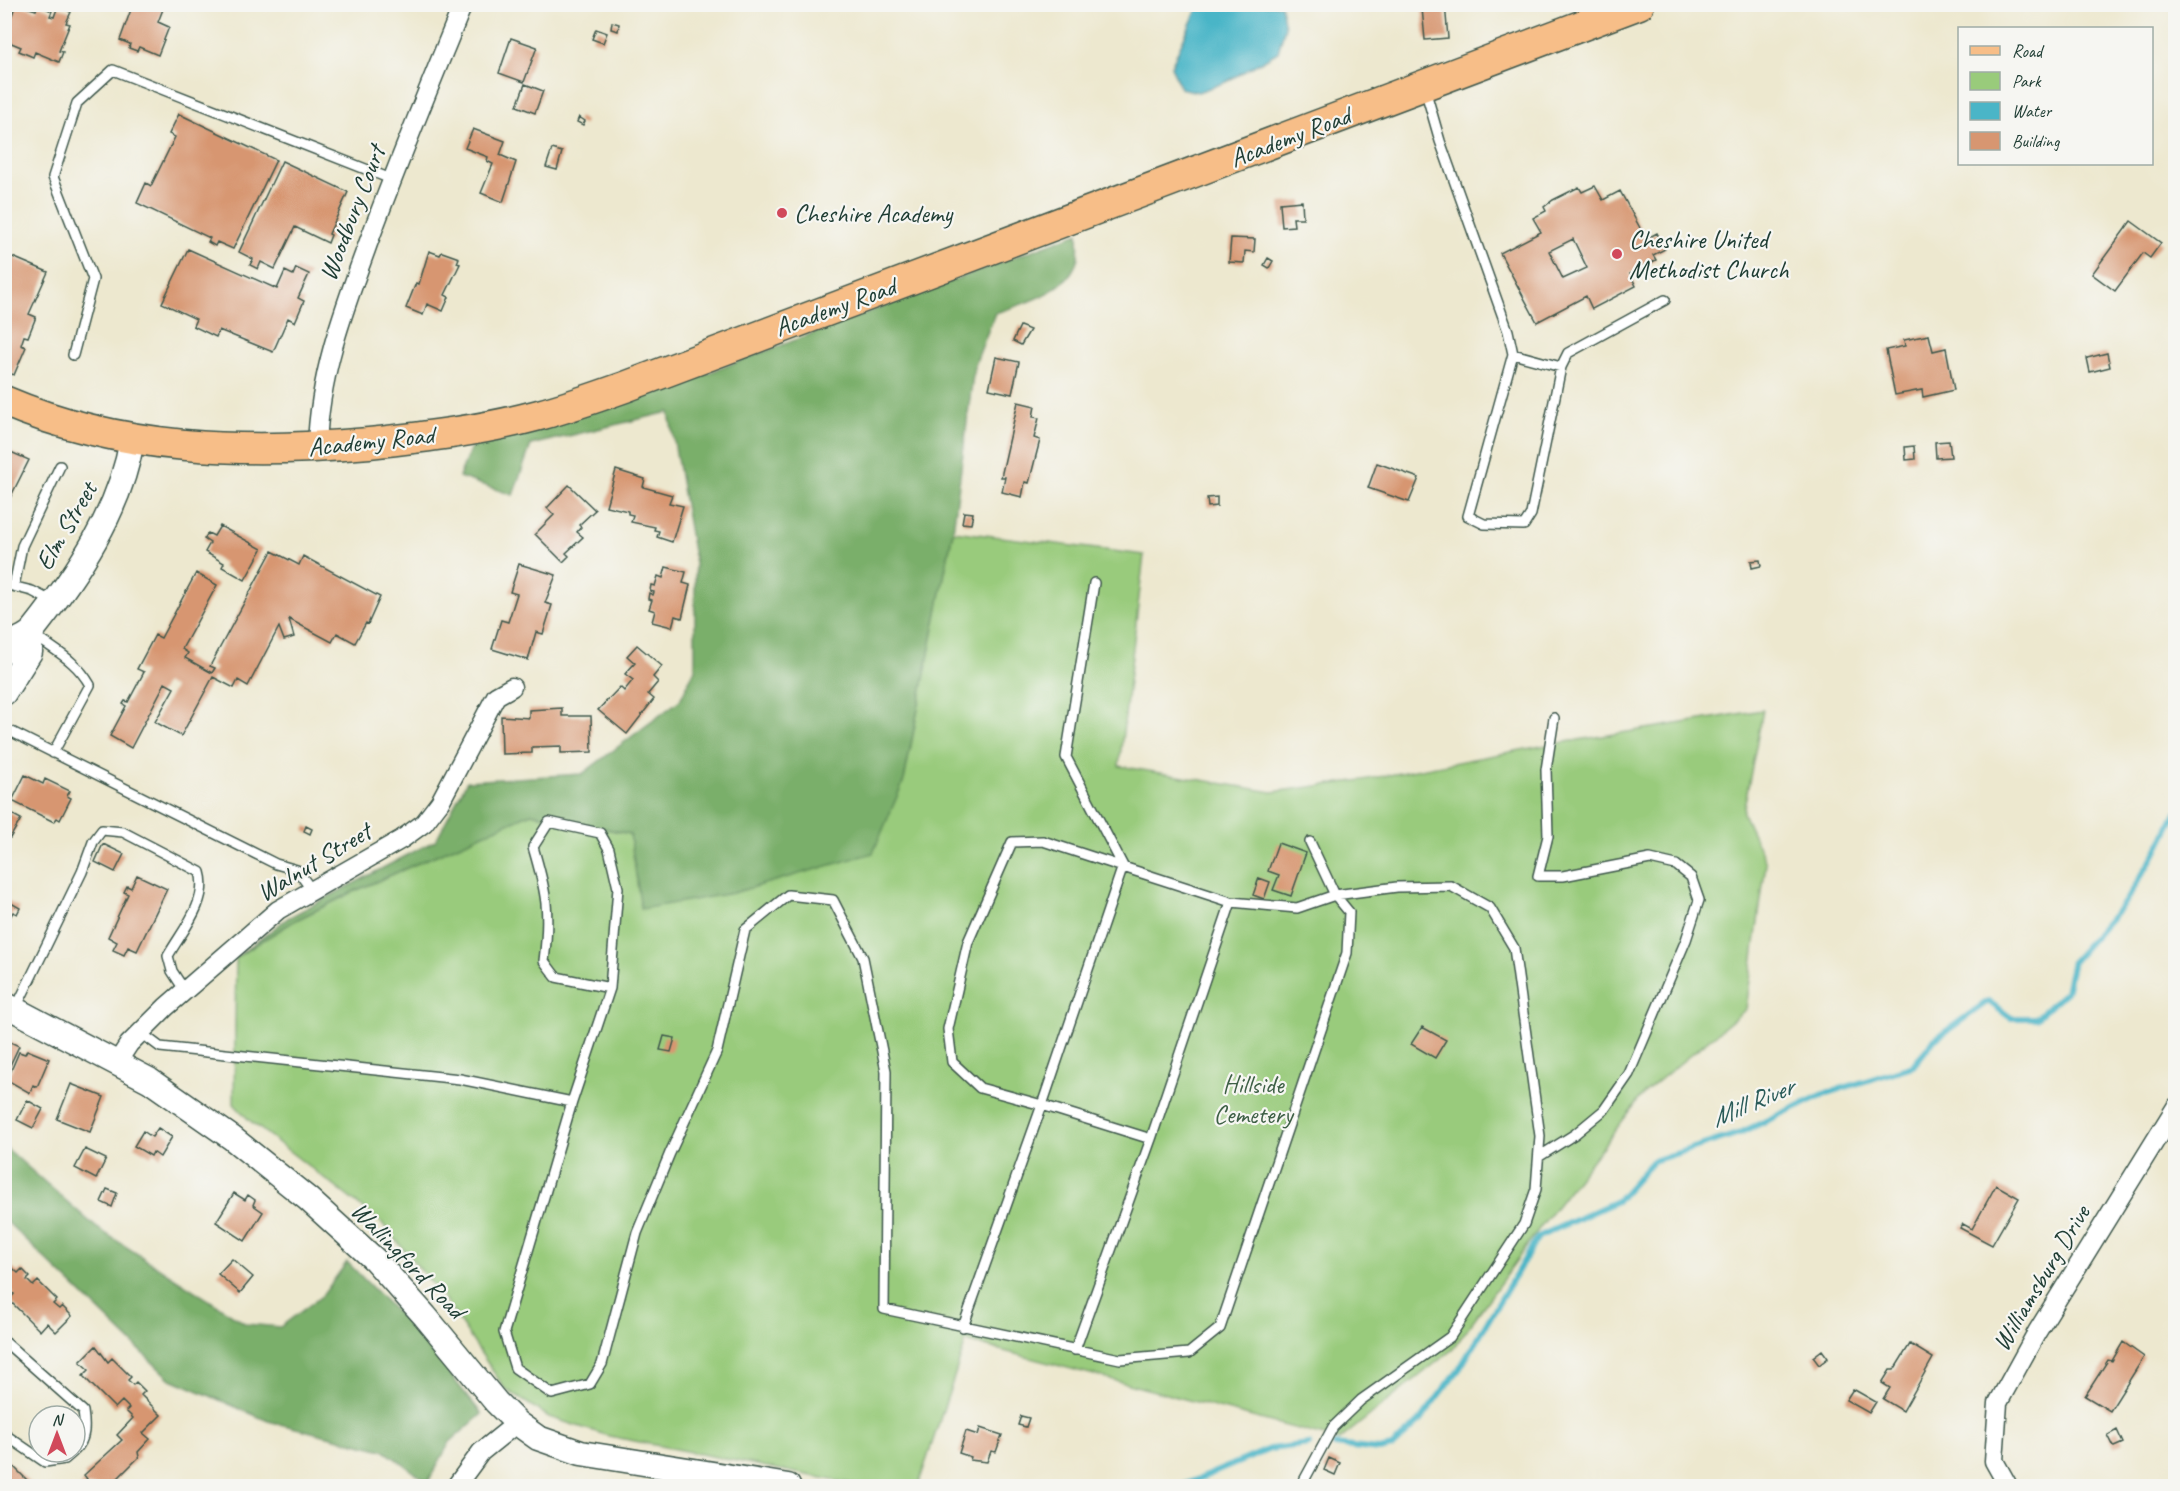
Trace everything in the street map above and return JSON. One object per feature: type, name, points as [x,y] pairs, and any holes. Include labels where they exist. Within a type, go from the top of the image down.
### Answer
[{"type":"main road","name":"Academy Road","points":[[4,401],[72,426],[132,440],[243,450],[316,447],[447,433],[503,423],[575,404],[1639,4]]},
{"type":"street","name":"Woodbury Court","points":[[316,447],[322,391],[334,334],[392,179],[463,4]]},
{"type":"street","name":"Elm Street","points":[[4,651],[12,641],[31,633],[94,540],[115,503],[124,480],[132,440]]},
{"type":"street","name":"Elm Street","points":[[4,693],[30,652],[31,633]]},
{"type":"street","name":"Walnut Street","points":[[116,1064],[140,1032],[278,910],[311,889],[402,839],[424,823],[440,802],[496,696],[512,687]]},
{"type":"street","name":"Wallingford Road","points":[[10,1007],[149,1080],[232,1138],[342,1229],[402,1288],[517,1424],[538,1437],[581,1453],[788,1486]]},
{"type":"street","name":"Williamsburg Drive","points":[[2008,1486],[1994,1461],[1998,1403],[2037,1332],[2175,1107]]},
{"type":"street","points":[[456,1486],[481,1452],[517,1424]]},
{"type":"lane","points":[[74,355],[93,279],[53,177],[77,104],[113,70],[392,179]]},
{"type":"lane","points":[[1424,86],[1440,141],[1508,331],[1513,354],[1468,516],[1484,524],[1524,525],[1531,514],[1561,367],[1568,352],[1665,300]]},
{"type":"lane","points":[[1513,354],[1561,367]]},
{"type":"lane","points":[[53,602],[9,585],[22,546],[60,466]]},
{"type":"lane","points":[[963,1327],[1123,866],[1066,757],[1094,583]]},
{"type":"lane","points":[[31,633],[51,648],[70,658],[82,670],[90,685],[53,753]]},
{"type":"lane","points":[[1540,1156],[1575,1134],[1604,1110],[1629,1074],[1686,940],[1699,900],[1690,877],[1676,866],[1650,859],[1563,876],[1538,876],[1548,836],[1546,771],[1554,718]]},
{"type":"lane","points":[[4,728],[276,864],[297,870],[311,889]]},
{"type":"lane","points":[[610,988],[556,977],[544,961],[549,920],[546,890],[533,847],[549,822],[600,833],[609,849],[618,888],[610,988],[572,1102],[504,1332],[515,1368],[552,1394],[590,1384],[602,1364],[637,1233],[670,1153],[717,1051],[745,930],[788,895],[833,900],[863,958],[886,1071],[884,1309],[1120,1359],[1189,1353],[1220,1328],[1347,953],[1349,912],[1335,895],[1310,842]]},
{"type":"lane","points":[[10,1007],[82,872],[93,842],[102,830],[123,832],[200,872],[203,883],[202,897],[168,956],[172,971],[185,991]]},
{"type":"lane","points":[[1151,1139],[1042,1104],[980,1088],[952,1062],[948,1029],[968,942],[1012,842],[1043,841],[1231,902],[1297,908],[1335,895],[1397,887],[1451,886],[1490,908],[1514,948],[1524,1006],[1540,1136],[1536,1190],[1524,1224],[1450,1337],[1361,1400],[1340,1420],[1333,1428],[1301,1486]]},
{"type":"lane","points":[[1075,1350],[1151,1139],[1231,902]]},
{"type":"lane","points":[[140,1032],[160,1047],[460,1079],[572,1102]]},
{"type":"lane","points":[[4,1341],[75,1404]]},
{"type":"lane","points":[[4,1434],[27,1450]]},
{"type":"green space","points":[[1078,233],[1078,257],[1074,269],[1066,279],[1045,294],[995,313],[974,367],[953,531],[904,780],[873,853],[733,893],[641,909],[630,834],[531,813],[355,891],[294,921],[236,957],[288,918],[436,840],[467,781],[582,774],[680,700],[695,669],[695,563],[669,412],[531,445],[513,495],[459,477],[471,447],[663,390]]},
{"type":"green space","name":"Hillside Cemetery","points":[[953,531],[1144,555],[1119,766],[1272,792],[1363,780],[1547,745],[1763,710],[1743,813],[1766,863],[1746,1009],[1644,1093],[1541,1226],[1453,1349],[1339,1440],[966,1341],[918,1486],[863,1486],[609,1436],[549,1417],[505,1389],[443,1297],[382,1223],[249,1120],[234,1104],[236,957],[294,921],[355,891],[531,813],[630,834],[642,909],[904,780]]},
{"type":"green space","points":[[5,1147],[97,1228],[246,1324],[280,1327],[323,1295],[347,1262],[412,1328],[482,1414],[450,1442],[428,1482],[383,1450],[268,1421],[169,1378],[5,1220]]},
{"type":"water","points":[[1199,5],[1281,5],[1285,27],[1278,52],[1226,82],[1198,92],[1180,88],[1171,66]]},
{"type":"building","points":[[16,4],[36,10],[38,5],[52,11],[50,16],[54,17],[58,6],[71,12],[66,23],[70,24],[59,51],[63,52],[59,62],[35,52],[33,57],[19,51],[21,47],[4,40],[4,17],[6,13],[12,15]]},
{"type":"building","points":[[133,4],[165,4],[158,22],[169,27],[158,55],[139,47],[137,51],[129,48],[130,44],[120,40]]},
{"type":"building","points":[[1438,4],[1445,4],[1448,38],[1425,40],[1422,8],[1438,7]]},
{"type":"building","points":[[612,22],[619,24],[618,31],[611,29]]},
{"type":"building","points":[[596,29],[607,33],[603,43],[592,39]]},
{"type":"building","points":[[511,38],[537,47],[524,82],[499,73]]},
{"type":"building","points":[[525,84],[543,91],[535,113],[517,106]]},
{"type":"building","points":[[179,114],[276,160],[233,249],[217,242],[215,246],[208,242],[210,238],[137,203],[146,183],[151,186],[175,137],[169,134]]},
{"type":"building","points":[[579,117],[585,121],[583,125],[577,122]]},
{"type":"building","points":[[473,129],[505,141],[500,155],[516,162],[503,202],[481,193],[493,164],[487,161],[488,157],[465,148]]},
{"type":"building","points":[[552,149],[562,152],[557,170],[546,167]]},
{"type":"building","points":[[282,161],[348,192],[329,234],[331,235],[328,243],[295,227],[275,269],[261,262],[258,269],[250,265],[253,259],[239,252]]},
{"type":"building","name":"Cheshire United Methodist Church","points":[[1595,186],[1603,200],[1620,191],[1646,239],[1657,233],[1665,249],[1653,255],[1656,260],[1630,274],[1636,286],[1592,309],[1586,296],[1537,322],[1500,253],[1541,232],[1533,218],[1546,211],[1544,207],[1553,200],[1579,187],[1582,192]],"holes":[[[1573,239],[1587,268],[1563,279],[1549,251]]]},
{"type":"building","points":[[1302,201],[1303,218],[1293,218],[1294,226],[1282,227],[1280,203]]},
{"type":"building","points":[[2131,221],[2161,243],[2150,258],[2143,253],[2115,291],[2092,274]]},
{"type":"building","points":[[1231,238],[1255,239],[1254,252],[1245,251],[1244,263],[1229,262]]},
{"type":"building","points":[[188,249],[277,289],[285,271],[293,275],[296,268],[309,274],[298,298],[304,301],[295,322],[288,318],[273,352],[219,330],[216,337],[193,326],[196,319],[162,303]]},
{"type":"building","points":[[429,251],[440,255],[442,252],[459,258],[457,263],[460,264],[445,295],[449,297],[443,311],[427,304],[423,315],[406,308],[416,283],[419,284]]},
{"type":"building","points":[[8,255],[48,272],[29,314],[36,317],[28,337],[24,336],[21,345],[26,347],[14,375],[4,371],[4,262]]},
{"type":"building","points":[[1268,258],[1273,261],[1269,268],[1264,265]]},
{"type":"building","points":[[1020,326],[1030,330],[1021,345],[1013,341]]},
{"type":"building","points":[[1929,335],[1933,351],[1946,348],[1954,390],[1923,397],[1922,390],[1895,395],[1886,350],[1905,346],[1904,340]]},
{"type":"building","points":[[2107,353],[2110,367],[2090,372],[2087,358]]},
{"type":"building","points":[[996,357],[1019,362],[1012,394],[989,389]]},
{"type":"building","points":[[1018,402],[1035,406],[1033,417],[1039,418],[1034,438],[1040,440],[1029,483],[1025,482],[1022,497],[1002,492],[1005,477],[1001,477]]},
{"type":"building","points":[[1949,441],[1951,457],[1936,458],[1935,442]]},
{"type":"building","points":[[1914,446],[1915,459],[1906,460],[1905,447]]},
{"type":"building","points":[[4,449],[29,460],[4,510]]},
{"type":"building","points":[[1377,463],[1419,478],[1409,502],[1368,488]]},
{"type":"building","points":[[616,470],[645,479],[643,487],[672,495],[669,503],[683,506],[672,542],[657,537],[659,531],[654,530],[655,527],[631,522],[633,515],[628,514],[628,511],[606,506]]},
{"type":"building","points":[[569,485],[595,510],[579,525],[581,527],[577,532],[583,537],[566,553],[569,556],[563,562],[535,534],[554,515],[547,508]]},
{"type":"building","points":[[1217,497],[1217,506],[1208,507],[1207,498]]},
{"type":"building","points":[[964,512],[973,513],[971,524],[962,523]]},
{"type":"building","points":[[220,526],[262,549],[245,580],[222,567],[224,563],[205,552],[210,543],[204,539],[208,533],[214,536]]},
{"type":"building","points":[[272,551],[299,565],[303,556],[380,597],[368,624],[366,623],[355,643],[337,633],[332,642],[289,619],[294,637],[284,640],[279,627],[248,686],[238,680],[234,688],[213,677],[181,736],[155,722],[174,688],[165,683],[131,748],[110,736],[126,706],[123,704],[125,701],[128,702],[144,672],[137,669],[155,635],[161,638],[196,573],[217,585],[182,649],[188,653],[185,658],[212,673],[215,668],[210,666]]},
{"type":"building","points":[[1760,560],[1761,566],[1752,568],[1751,561]]},
{"type":"building","points":[[519,564],[556,575],[545,603],[552,605],[543,634],[536,632],[528,660],[492,649],[501,620],[508,622],[517,594],[510,592]]},
{"type":"building","points":[[666,567],[686,572],[683,583],[690,585],[682,618],[675,616],[672,627],[652,622],[655,611],[649,609],[652,600],[648,599],[649,593],[653,595],[654,592],[650,591],[651,585],[655,586],[658,576],[663,578]]},
{"type":"building","points":[[637,645],[662,666],[653,677],[658,682],[648,694],[654,699],[627,734],[598,710],[620,687],[624,691],[633,680],[625,674],[635,663],[627,656]]},
{"type":"building","points":[[562,708],[562,716],[591,716],[592,752],[561,753],[561,746],[532,747],[532,753],[502,754],[501,716],[529,718],[529,710]]},
{"type":"building","points":[[25,775],[43,784],[45,779],[70,791],[67,796],[71,798],[60,820],[57,818],[54,822],[12,801]]},
{"type":"building","points":[[4,810],[21,819],[10,838],[4,835]]},
{"type":"building","points":[[306,826],[312,829],[310,834],[304,831]]},
{"type":"building","points":[[1278,843],[1306,853],[1291,896],[1273,890],[1279,875],[1268,871]]},
{"type":"building","points":[[103,844],[124,854],[115,872],[95,862]]},
{"type":"building","points":[[137,875],[167,889],[137,951],[128,947],[124,955],[113,950],[117,942],[108,937],[128,894],[124,892],[127,886],[131,888]]},
{"type":"building","points":[[1259,878],[1270,882],[1264,899],[1253,895]]},
{"type":"building","points":[[4,899],[20,908],[17,914],[13,912],[4,928]]},
{"type":"building","points":[[1422,1027],[1446,1040],[1435,1058],[1411,1044]]},
{"type":"building","points":[[664,1036],[675,1038],[671,1052],[660,1050]]},
{"type":"building","points":[[4,1039],[19,1046],[4,1078]]},
{"type":"building","points":[[27,1050],[49,1059],[37,1087],[33,1085],[30,1093],[7,1080],[19,1052],[25,1054]]},
{"type":"building","points":[[71,1084],[104,1097],[90,1132],[57,1119]]},
{"type":"building","points":[[27,1100],[43,1109],[33,1128],[17,1120]]},
{"type":"building","points":[[158,1128],[172,1137],[160,1157],[153,1152],[151,1156],[134,1146],[143,1131],[152,1137]]},
{"type":"building","points":[[85,1149],[106,1159],[96,1179],[75,1168]]},
{"type":"building","points":[[1996,1185],[2019,1198],[1992,1245],[1960,1228],[1963,1224],[1972,1229]]},
{"type":"building","points":[[107,1189],[117,1193],[112,1207],[101,1202]]},
{"type":"building","points":[[234,1193],[245,1200],[248,1195],[255,1200],[253,1205],[263,1212],[245,1241],[216,1222]]},
{"type":"building","points":[[232,1259],[253,1277],[240,1293],[218,1274]]},
{"type":"building","points":[[4,1260],[18,1273],[22,1269],[30,1277],[27,1280],[33,1286],[38,1281],[57,1300],[53,1304],[59,1309],[62,1306],[72,1316],[56,1332],[47,1323],[40,1331],[9,1300],[14,1294],[7,1287],[4,1289]]},
{"type":"building","points":[[2123,1342],[2144,1357],[2110,1411],[2085,1396],[2108,1360],[2112,1361]]},
{"type":"building","points":[[1910,1344],[1933,1358],[1903,1411],[1883,1399],[1890,1388],[1882,1383],[1890,1370],[1894,1370]]},
{"type":"building","points":[[96,1346],[108,1362],[112,1358],[131,1377],[128,1380],[133,1385],[136,1382],[145,1391],[141,1395],[161,1415],[143,1433],[150,1439],[138,1452],[139,1457],[110,1486],[79,1486],[87,1479],[84,1475],[122,1440],[117,1435],[133,1418],[126,1411],[129,1408],[122,1401],[115,1408],[83,1376],[89,1370],[80,1362]]},
{"type":"building","points":[[1822,1350],[1828,1358],[1819,1365],[1813,1357]]},
{"type":"building","points":[[1853,1389],[1876,1402],[1869,1413],[1846,1400]]},
{"type":"building","points":[[1021,1416],[1029,1418],[1026,1427],[1018,1425]]},
{"type":"building","points":[[980,1428],[1002,1435],[996,1452],[991,1451],[987,1462],[970,1460],[971,1457],[959,1453],[966,1431],[978,1435]]},
{"type":"building","points":[[2117,1430],[2123,1443],[2114,1447],[2108,1435]]},
{"type":"building","points":[[1329,1458],[1340,1463],[1335,1475],[1324,1470]]},
{"type":"building","points":[[7,1460],[33,1486],[4,1486],[4,1462]]},
{"type":"waterway","name":"Mill River","points":[[1335,1445],[1379,1450],[1392,1447],[1419,1422],[1460,1368],[1538,1237],[1617,1201],[1653,1161],[1740,1133],[1824,1094],[1913,1066],[1934,1040],[1988,1001],[2011,1018],[2036,1018],[2066,992],[2073,961],[2125,902],[2157,851],[2176,813]]},
{"type":"waterway","name":"Mill River","points":[[1182,1486],[1270,1449],[1309,1444]]},
{"type":"place","name":"Cheshire Academy","points":[[782,213]]},
{"type":"place","name":"Cheshire United Methodist Church","points":[[1617,254]]}]
